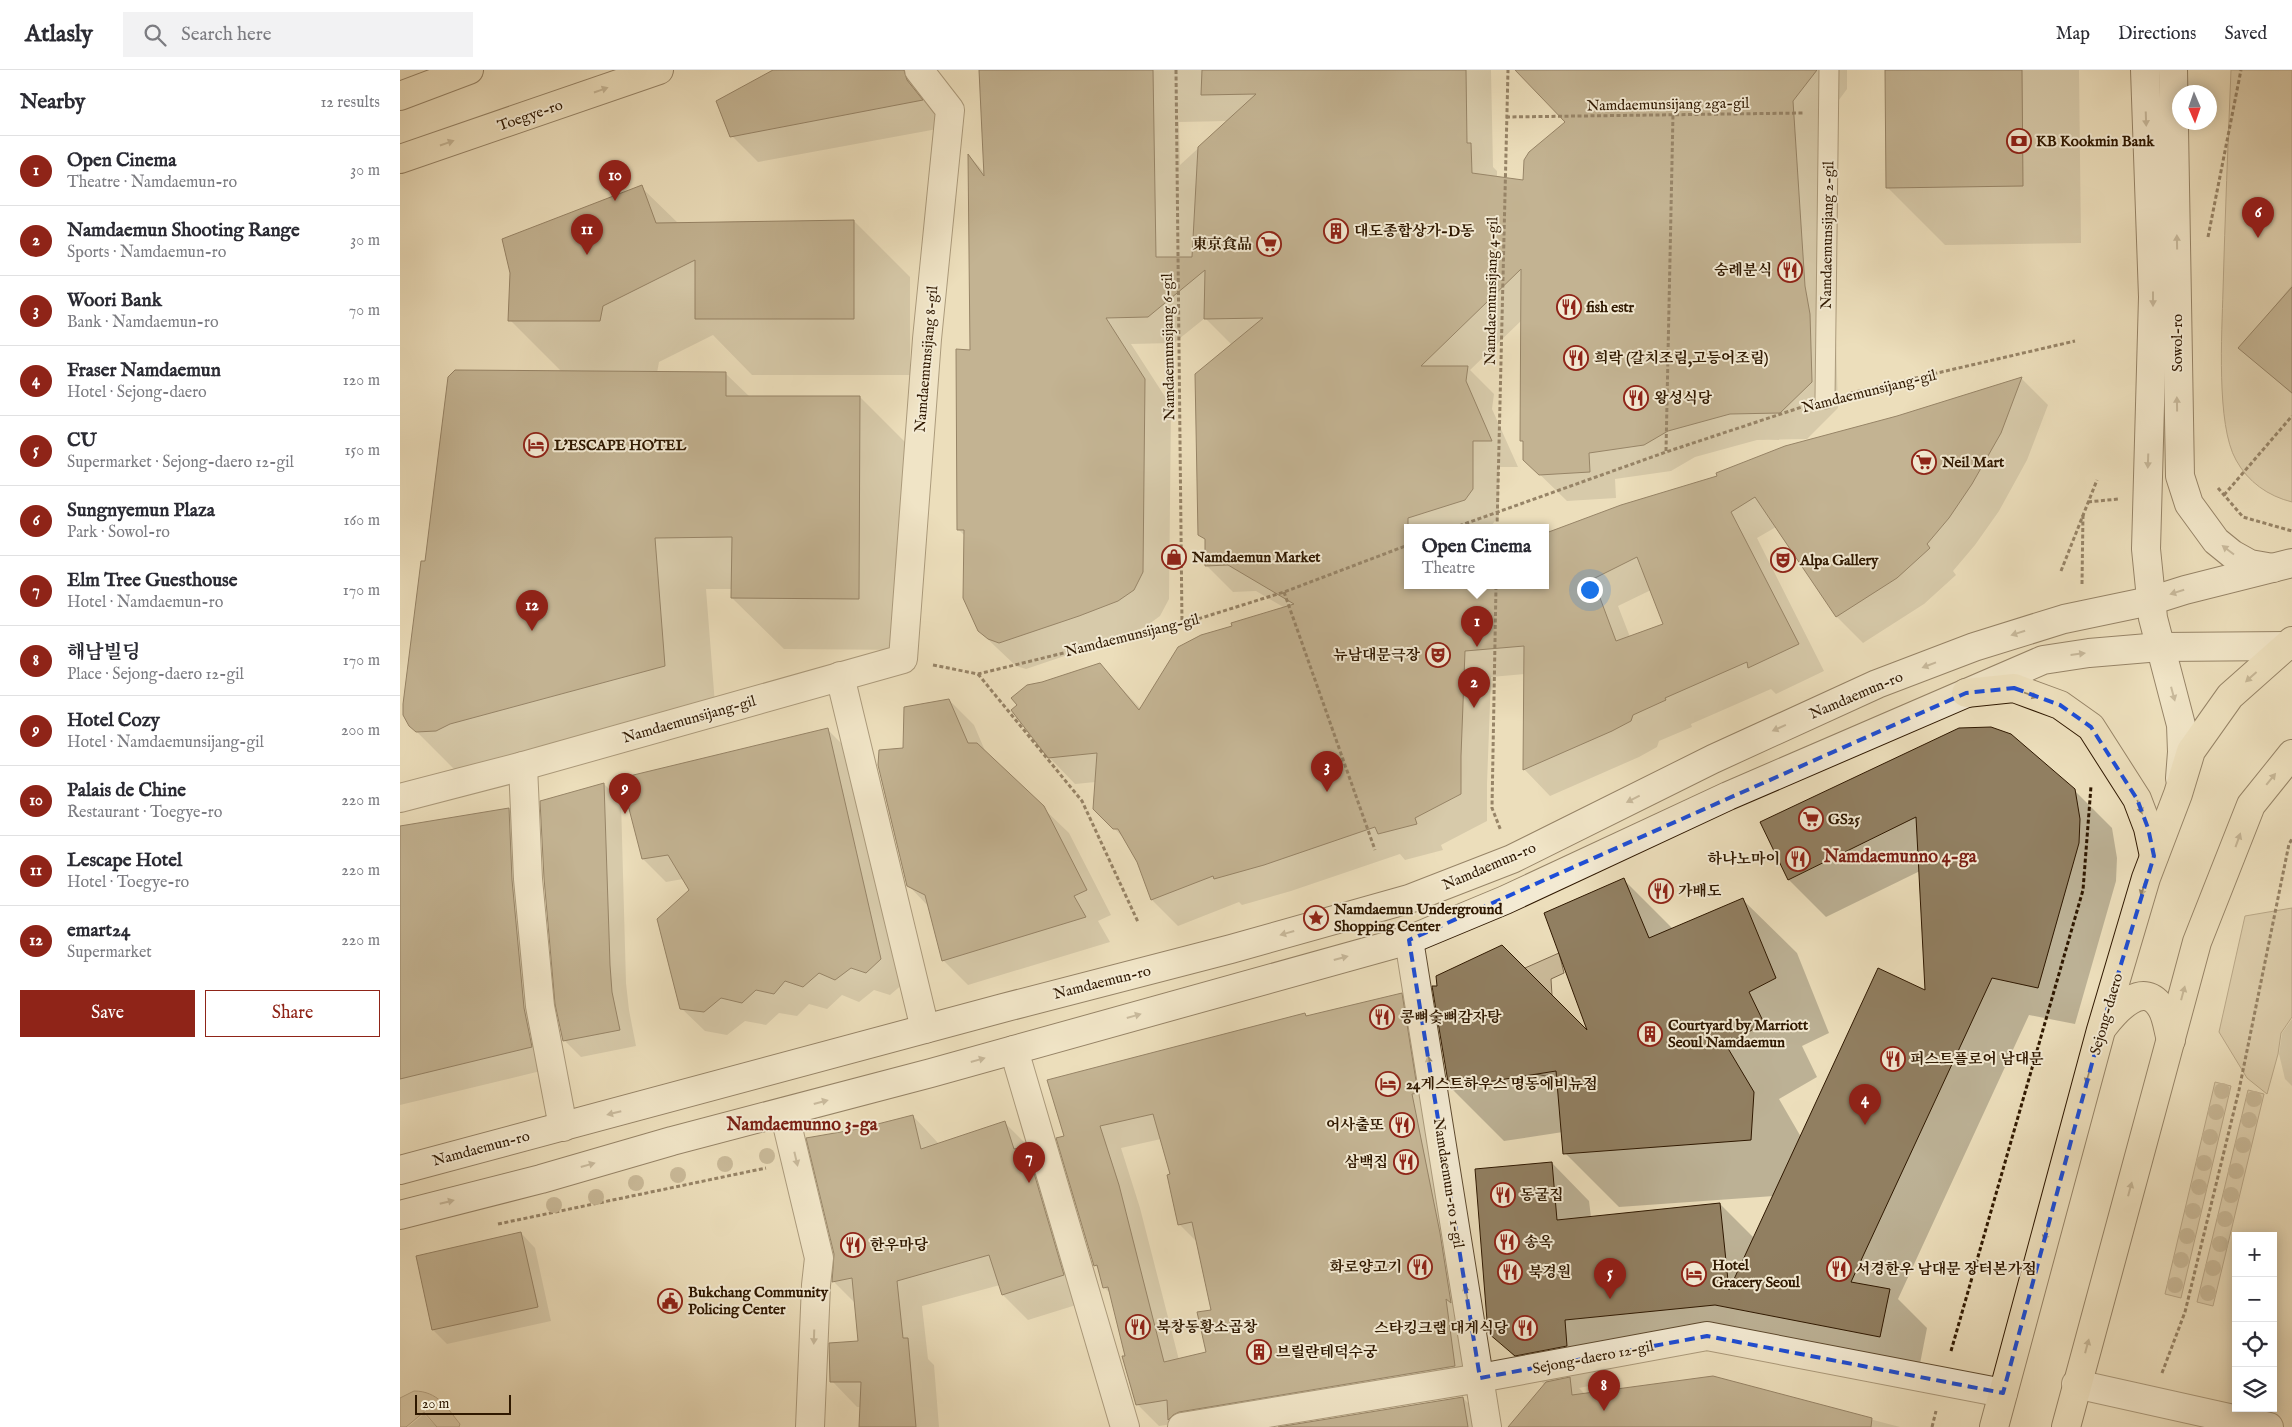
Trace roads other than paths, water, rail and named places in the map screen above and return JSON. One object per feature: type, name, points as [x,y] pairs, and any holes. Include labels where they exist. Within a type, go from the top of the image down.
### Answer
[{"type":"main road","points":[[400,96],[469,70]]},
{"type":"main road","name":"Toegye-ro","points":[[400,158],[659,70]]},
{"type":"main road","name":"Namdaemunsijang 8-gil","points":[[903,658],[927,339],[950,110],[919,70]]},
{"type":"main road","name":"Sowol-ro","points":[[2144,70],[2153,297],[2146,549],[2150,600],[2160,647]]},
{"type":"main road","name":"Sowol-ro","points":[[2174,70],[2180,476],[2189,504],[2216,541],[2232,554],[2250,564],[2282,566]]},
{"type":"main road","name":"Namdaemun-ro","points":[[400,1170],[1231,949],[1409,899],[1512,859],[1713,758],[1877,684],[1974,647],[2064,618],[2150,600],[2282,566]]},
{"type":"main road","points":[[400,1215],[541,1179],[672,1141],[1014,1050],[1409,940],[1505,900],[1728,796],[2043,660],[2089,652],[2160,647],[2290,644]]},
{"type":"main road","name":"Sejong-daero","points":[[1994,1427],[2101,1030],[2154,856],[2178,794],[2191,752],[2230,696],[2290,644]]},
{"type":"main road","points":[[2160,647],[2181,725],[2182,752],[2178,794]]},
{"type":"main road","name":"Namdaemunsijang-gil","points":[[400,798],[523,766],[903,658]]},
{"type":"main road","points":[[840,676],[925,1029]]},
{"type":"main road","points":[[1966,693],[2014,688],[2060,705],[2091,727],[2137,799],[2148,828],[2154,856]]},
{"type":"main road","points":[[2066,1427],[2076,1384],[2197,942],[2251,805],[2292,754]]},
{"type":"main road","points":[[523,766],[528,879],[540,1006],[563,1126]]},
{"type":"main road","name":"Namdaemun-ro 1-gil","points":[[1409,940],[1487,1427]]},
{"type":"main road","points":[[2101,1030],[2116,1011],[2133,997],[2146,997],[2154,999],[2162,1008],[2171,1040]]},
{"type":"main road","points":[[1014,1050],[1125,1427]]},
{"type":"main road","points":[[784,1112],[819,1258],[816,1284],[810,1427]]},
{"type":"main road","name":"Sejong-daero 12-gil","points":[[1182,1427],[1480,1378],[1706,1336],[2003,1393]]},
{"type":"main road","points":[[2076,1384],[2269,1427]]},
{"type":"lane","name":"Namdaemunsijang 2-gil","points":[[1825,399],[1830,113],[1829,70]]},
{"type":"place","name":"KB Kookmin Bank","points":[[2019,141]]},
{"type":"place","name":"Palais de Chine","points":[[615,201]]},
{"type":"place","name":"대도종합상가-D동","points":[[1336,231]]},
{"type":"place","name":"Sungnyemun Plaza","points":[[2258,238]]},
{"type":"place","name":"東京食品","points":[[1269,244]]},
{"type":"place","name":"Lescape Hotel","points":[[587,255]]},
{"type":"place","name":"숭례분식","points":[[1790,270]]},
{"type":"place","name":"fish estr","points":[[1569,307]]},
{"type":"place","name":"희락 (갈치조림,고등어조림)","points":[[1576,358]]},
{"type":"place","name":"왕성식당","points":[[1636,398]]},
{"type":"place","name":"L'ESCAPE HOTEL","points":[[536,445]]},
{"type":"place","name":"Neil Mart","points":[[1924,462]]},
{"type":"place","name":"Namdaemun Market","points":[[1174,557]]},
{"type":"place","name":"Alpa Gallery","points":[[1783,560]]},
{"type":"place","name":"emart24","points":[[532,631]]},
{"type":"place","name":"Open Cinema","points":[[1477,647]]},
{"type":"place","name":"뉴남대문극장","points":[[1438,655]]},
{"type":"place","name":"Namdaemun Shooting Range","points":[[1474,708]]},
{"type":"place","name":"Woori Bank","points":[[1327,792]]},
{"type":"place","name":"Hotel Cozy","points":[[625,814]]},
{"type":"place","name":"GS25","points":[[1811,819]]},
{"type":"place","name":"하나노마이","points":[[1798,859]]},
{"type":"place","name":"가배도","points":[[1661,891]]},
{"type":"place","name":"Namdaemun Underground Shopping Center","points":[[1316,918]]},
{"type":"place","name":"콩뼈숯뼈감자탕","points":[[1382,1017]]},
{"type":"place","name":"Courtyard by Marriott Seoul Namdaemun","points":[[1650,1034]]},
{"type":"place","name":"퍼스트플로어 남대문","points":[[1893,1059]]},
{"type":"place","name":"24게스트하우스 명동에비뉴점","points":[[1388,1084]]},
{"type":"place","name":"어사출또","points":[[1402,1125]]},
{"type":"place","name":"Fraser Namdaemun","points":[[1865,1125]]},
{"type":"place","name":"삼백집","points":[[1406,1162]]},
{"type":"place","name":"Elm Tree Guesthouse","points":[[1029,1183]]},
{"type":"place","name":"동굴집","points":[[1503,1195]]},
{"type":"place","name":"송옥","points":[[1507,1242]]},
{"type":"place","name":"한우마당","points":[[853,1245]]},
{"type":"place","name":"화로양고기","points":[[1420,1267]]},
{"type":"place","name":"서경한우 남대문 장터본가점","points":[[1839,1269]]},
{"type":"place","name":"북경원","points":[[1510,1272]]},
{"type":"place","name":"Hotel Gracery Seoul","points":[[1694,1274]]},
{"type":"place","name":"CU","points":[[1610,1299]]},
{"type":"place","name":"Bukchang Community Policing Center","points":[[670,1301]]},
{"type":"place","name":"북창동황소곱창","points":[[1138,1327]]},
{"type":"place","name":"스타킹크랩 대게식당","points":[[1525,1328]]},
{"type":"place","name":"브릴란테덕수궁","points":[[1259,1352]]},
{"type":"place","name":"해남빌딩","points":[[1604,1411]]},
{"type":"district","name":"Namdaemunno 4-ga","points":[[1900,856]]},
{"type":"district","name":"Namdaemunno 3-ga","points":[[802,1124]]}]
